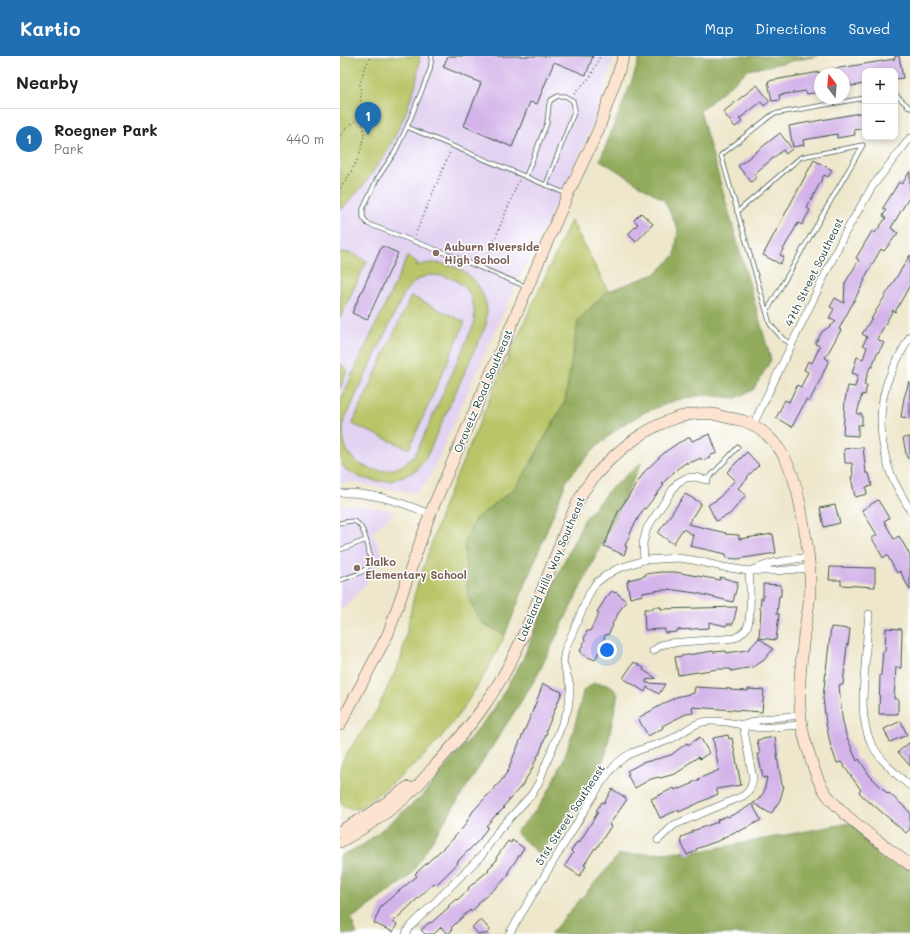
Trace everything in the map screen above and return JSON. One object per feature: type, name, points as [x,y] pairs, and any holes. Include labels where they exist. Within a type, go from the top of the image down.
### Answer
[{"type":"street","name":"Oravetz Road Southeast","points":[[340,725],[388,634],[430,514],[568,194],[598,131],[624,56]]},
{"type":"street","name":"47th Street Southeast","points":[[753,425],[845,232],[872,187],[910,138]]},
{"type":"street","points":[[910,336],[886,387],[882,409],[882,439],[886,460],[893,478],[910,510]]},
{"type":"street","name":"Lakeland Hills Way Southeast","points":[[340,842],[363,829],[413,791],[469,727],[486,705],[505,673],[526,630],[569,522],[585,490],[608,462],[635,439],[662,423],[690,415],[711,414],[744,421],[753,425],[769,437],[786,459],[793,476],[799,501],[810,585],[810,602],[804,633],[801,678],[801,720],[812,765],[828,795],[855,822],[910,865]]},
{"type":"street","points":[[644,560],[643,543],[647,528],[677,483],[686,478],[695,477],[707,480]]},
{"type":"street","points":[[340,493],[382,497],[406,504],[430,514]]},
{"type":"street","points":[[406,934],[408,929],[482,855],[498,831],[532,794],[538,784],[568,709],[570,685],[563,662],[563,656],[590,592],[596,584],[605,576],[617,569],[644,560],[678,558],[749,571],[775,571],[808,562]]},
{"type":"street","points":[[749,571],[772,563],[808,562]]},
{"type":"street","points":[[653,651],[660,645],[669,643],[735,638],[742,634],[748,625],[750,588],[749,571]]},
{"type":"street","points":[[868,614],[862,707],[864,720],[871,743],[877,752],[885,763],[910,786]]},
{"type":"street","name":"51st Street Southeast","points":[[509,934],[602,782],[621,760],[631,754],[675,737],[692,726],[702,722],[723,722],[743,725],[763,719],[801,720]]},
{"type":"street","points":[[658,840],[674,825],[743,796],[748,792],[751,787],[752,779],[743,725]]},
{"type":"street","name":"Lakeland Hills Way Southeast","points":[[340,831],[387,802],[434,767]]},
{"type":"lane","points":[[432,56],[430,70],[407,127],[395,152],[377,179],[363,209],[363,217],[368,224],[528,288]]},
{"type":"lane","points":[[524,176],[547,123],[549,104],[554,97],[566,96],[570,98],[574,105],[574,114],[546,185]]},
{"type":"lane","points":[[898,97],[910,108]]},
{"type":"lane","points":[[792,344],[783,339],[770,324],[721,155],[773,114],[862,99]]},
{"type":"lane","points":[[407,127],[568,194]]},
{"type":"lane","points":[[737,212],[801,157],[863,145],[766,311]]},
{"type":"lane","points":[[707,480],[738,447]]},
{"type":"lane","points":[[340,523],[351,521],[357,522],[366,540],[370,560],[368,566],[362,571],[340,580]]},
{"type":"lane","points":[[340,550],[366,540]]},
{"type":"path","points":[[340,188],[344,184],[363,141],[364,128],[360,84],[364,69],[371,56]]},
{"type":"path","points":[[570,98],[591,76],[600,56]]},
{"type":"path","points":[[340,135],[345,129],[362,116]]},
{"type":"path","points":[[413,241],[452,146]]},
{"type":"path","points":[[483,269],[524,176]]},
{"type":"shaded area","name":"Auburn Riverside High School","points":[[420,56],[614,56],[595,120],[572,171],[511,295],[428,481],[416,493],[349,482],[340,483],[340,211],[362,187],[387,152],[404,117],[416,84]]},
{"type":"shaded area","name":"Ilalko Elementary School","points":[[340,504],[395,511],[372,533],[383,555],[367,582],[340,612]]},
{"type":"green space","points":[[340,56],[420,56],[416,84],[404,117],[387,152],[362,187],[340,211]]},
{"type":"green space","points":[[640,56],[817,56],[748,70],[700,111],[771,360],[753,390],[736,398],[705,395],[676,400],[645,412],[621,426],[594,449],[567,480],[505,635],[482,623],[468,598],[464,544],[475,519],[514,489],[528,468],[565,402],[578,320],[608,291],[655,274],[675,255],[678,229],[664,200],[600,160],[633,78]]},
{"type":"green space","points":[[571,220],[608,291],[578,320],[565,401],[528,468],[514,489],[475,519],[482,623],[505,635],[487,670],[465,706],[440,738],[412,767],[358,809],[347,808],[340,802],[340,767],[347,753],[376,712],[401,659],[414,596],[444,505],[500,375]]},
{"type":"green space","points":[[340,252],[351,253],[367,261],[340,318]]},
{"type":"green space","points":[[408,256],[418,263],[416,266],[431,263],[452,266],[469,275],[476,282],[485,300],[487,310],[486,325],[426,458],[417,470],[390,481],[376,481],[361,478],[346,470],[340,461],[340,401]],"holes":[[[430,275],[451,278],[459,282],[470,295],[473,303],[474,324],[417,451],[412,458],[399,467],[391,470],[376,470],[368,468],[356,461],[348,452],[344,440],[343,423],[405,292],[419,279]]]},
{"type":"green space","points":[[411,296],[465,322],[409,449],[352,424]]},
{"type":"green space","points":[[340,363],[347,370],[340,389]]},
{"type":"green space","points":[[642,462],[536,678],[409,877],[351,919],[357,934],[340,934],[340,856],[363,845],[421,797],[492,712],[523,659],[558,574],[584,520],[608,491]]},
{"type":"green space","points":[[594,683],[610,685],[618,694],[605,757],[540,855],[515,832],[537,809],[550,788],[568,747],[583,691]]},
{"type":"green space","points":[[855,822],[910,865],[910,934],[550,934],[619,855],[700,851]]},
{"type":"building","points":[[448,56],[593,56],[586,75],[554,62],[537,104],[530,102],[512,147],[464,126],[481,83],[443,67]]},
{"type":"building","points":[[895,56],[899,56],[903,78],[898,79],[898,68],[862,68],[862,84],[851,86],[850,68],[839,68],[895,59]]},
{"type":"building","points":[[814,73],[814,93],[807,94],[806,91],[779,95],[780,100],[772,101],[768,81]]},
{"type":"building","points":[[757,85],[770,101],[764,106],[761,102],[739,119],[742,122],[735,127],[723,112]]},
{"type":"building","points":[[862,113],[862,129],[854,130],[855,135],[837,138],[837,134],[803,140],[804,145],[793,147],[789,126]]},
{"type":"building","points":[[780,133],[792,149],[786,154],[783,150],[754,174],[757,177],[751,182],[738,166]]},
{"type":"building","points":[[814,160],[832,170],[828,177],[824,175],[807,208],[810,210],[802,225],[798,223],[780,255],[784,257],[780,264],[763,255]]},
{"type":"building","points":[[910,171],[910,196],[891,228],[898,233],[884,251],[881,249],[864,279],[865,280],[839,329],[841,330],[825,358],[829,360],[821,378],[809,402],[806,400],[792,427],[776,418],[785,400],[789,402],[797,385],[801,387],[808,372],[804,370],[808,361],[812,363],[820,346],[815,344],[822,332],[836,322],[829,318],[834,309],[830,307],[835,298],[844,303],[845,283],[859,260],[856,258],[872,231],[875,233],[886,218],[883,216],[886,210],[883,208],[899,182],[902,184]]},
{"type":"building","points":[[641,213],[653,224],[636,242],[628,234],[638,224],[634,220]]},
{"type":"building","points":[[382,246],[398,253],[367,320],[352,313]]},
{"type":"building","points":[[910,255],[910,285],[895,312],[893,310],[877,339],[884,343],[877,353],[872,367],[870,367],[864,385],[867,385],[865,395],[862,394],[857,414],[862,414],[862,425],[858,425],[858,436],[843,435],[845,400],[848,386],[855,387],[858,375],[852,373],[857,357],[863,359],[867,347],[863,345],[867,337],[862,334]]},
{"type":"building","points":[[909,382],[910,418],[901,417],[904,398]]},
{"type":"building","points":[[710,434],[717,453],[702,461],[701,458],[687,464],[687,462],[677,469],[662,484],[664,485],[645,509],[644,508],[633,527],[625,546],[627,547],[624,555],[604,546],[618,512],[645,471],[665,452],[678,443],[690,437],[692,441]]},
{"type":"building","points":[[910,437],[910,458],[907,458],[903,438]]},
{"type":"building","points":[[863,447],[866,473],[869,473],[872,486],[866,487],[867,494],[855,497],[851,477],[853,476],[852,463],[845,463],[844,449]]},
{"type":"building","points":[[747,452],[759,465],[738,488],[746,495],[730,514],[716,521],[708,505],[718,499],[735,480],[727,472]]},
{"type":"building","points":[[685,494],[701,503],[688,524],[726,533],[725,534],[739,535],[739,539],[773,534],[776,553],[737,559],[726,558],[726,554],[690,546],[693,535],[683,529],[673,544],[658,533]]},
{"type":"building","points":[[878,500],[889,518],[884,521],[894,539],[899,536],[910,555],[910,590],[900,571],[897,573],[887,555],[883,558],[872,538],[877,535],[862,510]]},
{"type":"building","points":[[835,505],[840,523],[824,527],[820,508]]},
{"type":"building","points":[[830,567],[875,568],[875,587],[841,585],[841,580],[829,580]]},
{"type":"building","points":[[675,572],[720,580],[720,577],[738,582],[733,602],[696,593],[668,589],[642,593],[643,595],[630,598],[627,582],[628,580],[645,576],[645,574]]},
{"type":"building","points":[[763,584],[781,585],[781,596],[779,596],[777,614],[779,614],[776,640],[759,638]]},
{"type":"building","points":[[612,591],[615,593],[616,592],[627,602],[622,607],[612,624],[613,625],[608,635],[606,634],[595,660],[581,654],[582,652],[580,651],[587,631],[590,631],[599,613],[597,612]]},
{"type":"building","points":[[653,607],[661,607],[661,609],[737,607],[733,624],[727,624],[726,626],[709,622],[709,628],[677,630],[677,632],[665,633],[665,629],[645,630],[644,609],[653,609]]},
{"type":"building","points":[[831,627],[850,629],[843,685],[839,685],[842,717],[846,735],[857,761],[859,759],[870,776],[888,794],[889,793],[910,812],[910,829],[906,833],[870,802],[869,803],[859,792],[861,790],[841,762],[837,763],[831,747],[826,724],[823,697]]},
{"type":"building","points":[[886,628],[902,629],[901,668],[896,667],[894,699],[898,699],[898,714],[879,714],[880,675],[883,651],[885,651]]},
{"type":"building","points":[[759,638],[773,649],[763,661],[753,667],[731,671],[731,669],[718,669],[678,675],[675,657],[713,651],[726,651],[727,653],[747,650]]},
{"type":"building","points":[[634,662],[656,678],[646,680],[646,683],[665,684],[659,694],[647,687],[645,692],[623,678]]},
{"type":"building","points":[[543,684],[562,692],[546,731],[547,732],[539,755],[524,783],[503,807],[504,808],[486,826],[488,827],[479,840],[457,862],[458,863],[436,885],[434,883],[393,922],[397,924],[393,932],[374,923],[381,906],[417,876],[415,874],[453,839],[466,824],[473,811],[501,781],[510,768],[509,767]]},
{"type":"building","points":[[695,687],[748,691],[748,689],[764,690],[762,712],[692,707],[693,713],[686,714],[662,726],[663,728],[648,736],[638,718],[676,697],[694,693]]},
{"type":"building","points":[[901,721],[907,735],[890,742],[884,729]]},
{"type":"building","points":[[728,735],[729,739],[732,738],[741,785],[716,789],[718,794],[679,812],[678,810],[660,818],[651,799],[674,788],[675,790],[680,789],[692,784],[691,783],[699,780],[698,779],[719,770],[713,738]]},
{"type":"building","points":[[700,737],[709,753],[700,759],[698,757],[675,774],[651,779],[635,788],[627,775],[629,774],[627,771],[642,763],[671,755],[687,743],[688,745]]},
{"type":"building","points":[[775,737],[782,785],[784,786],[780,800],[771,814],[753,803],[758,800],[764,792],[767,777],[763,778],[757,740]]},
{"type":"building","points":[[910,742],[910,766],[898,752]]},
{"type":"building","points":[[612,789],[626,798],[626,801],[609,825],[611,826],[596,849],[595,848],[584,865],[586,866],[580,876],[565,866],[573,853],[571,851],[577,842],[579,843],[598,812],[596,811],[602,802],[604,803]]},
{"type":"building","points":[[752,804],[761,820],[738,832],[737,831],[722,838],[723,839],[696,849],[696,851],[687,855],[680,840],[682,839],[681,837],[692,833],[692,831],[718,822],[717,820],[727,816],[728,817]]},
{"type":"building","points":[[512,840],[524,848],[508,872],[509,874],[499,885],[478,903],[479,904],[471,912],[470,910],[457,922],[448,934],[441,927],[434,934],[425,934],[421,930],[430,922],[431,923],[489,870],[488,869],[497,860],[496,858],[508,841],[511,843]]},
{"type":"building","points":[[481,920],[490,930],[487,934],[478,934],[472,927]]},
{"type":"place","name":"Roegner Park","points":[[368,135]]},
{"type":"place","name":"Auburn Riverside High School","points":[[436,253]]},
{"type":"place","name":"Ilalko Elementary School","points":[[357,568]]}]
